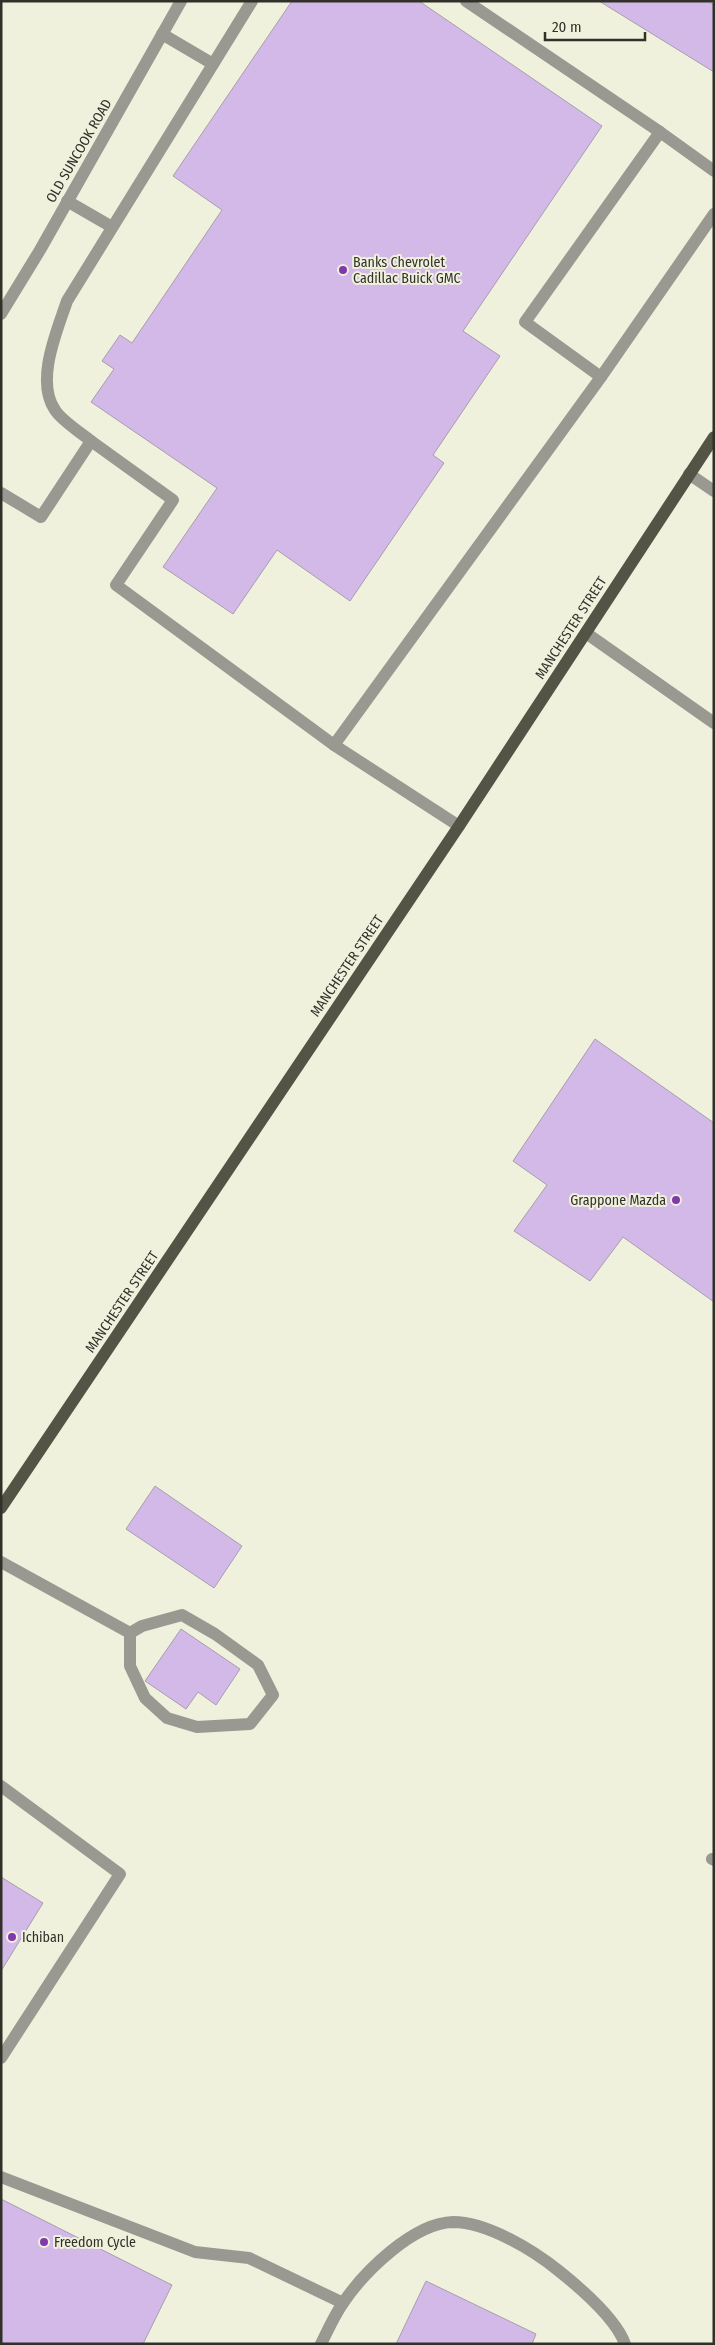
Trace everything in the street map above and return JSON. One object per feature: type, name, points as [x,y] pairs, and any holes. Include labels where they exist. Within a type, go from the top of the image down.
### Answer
[{"type":"main road","name":"MANCHESTER STREET","points":[[1,1508],[459,826],[714,437]]},
{"type":"street","name":"OLD SUNCOOK ROAD","points":[[1,314],[181,1]]},
{"type":"street","points":[[252,1],[67,301],[50,350],[47,388],[55,411],[91,441],[173,500],[116,585],[334,745],[459,826]]},
{"type":"street","points":[[466,1],[660,132],[714,171]]},
{"type":"street","points":[[162,34],[213,64]]},
{"type":"street","points":[[601,377],[525,322],[660,132]]},
{"type":"street","points":[[67,201],[112,227]]},
{"type":"street","points":[[334,745],[601,377],[714,214]]},
{"type":"street","points":[[1,493],[41,517],[91,441]]},
{"type":"street","points":[[689,474],[714,491]]},
{"type":"street","points":[[586,633],[714,723]]},
{"type":"street","points":[[1,1562],[130,1634]]},
{"type":"street","points":[[182,1615],[215,1634],[258,1665],[272,1695],[250,1724],[197,1727],[167,1718],[145,1698],[130,1666],[130,1634],[142,1626],[182,1615]]},
{"type":"street","points":[[1,1786],[120,1874],[1,2058]]},
{"type":"street","points":[[1,2177],[195,2252],[249,2258],[343,2303]]},
{"type":"street","points":[[321,2344],[343,2303],[381,2258],[426,2228],[453,2222],[479,2227],[539,2254],[574,2284],[610,2321],[625,2344]]},
{"type":"building","name":"Banks Chevrolet Cadillac Buick GMC","points":[[292,1],[419,1],[602,126],[463,331],[500,356],[433,455],[444,463],[350,601],[277,550],[233,614],[163,567],[217,488],[91,402],[114,369],[102,361],[120,335],[132,343],[222,210],[173,176]]},
{"type":"building","points":[[599,1],[708,1],[714,5],[714,72]]},
{"type":"building","points":[[595,1039],[714,1123],[714,1302],[623,1237],[590,1281],[514,1231],[547,1185],[513,1161]]},
{"type":"building","points":[[155,1486],[242,1546],[214,1588],[126,1529]]},
{"type":"building","points":[[181,1629],[240,1669],[216,1705],[198,1692],[186,1709],[145,1681]]},
{"type":"building","name":"Ichiban","points":[[1,1877],[43,1903],[1,1971]]},
{"type":"building","name":"Freedom Cycle","points":[[1,2199],[172,2285],[143,2344],[1,2344]]},
{"type":"building","points":[[426,2281],[536,2334],[532,2344],[396,2344]]},
{"type":"place","name":"Banks Chevrolet Cadillac Buick GMC","points":[[343,270]]},
{"type":"place","name":"Grappone Mazda","points":[[676,1200]]},
{"type":"place","name":"Ichiban","points":[[12,1937]]},
{"type":"place","name":"Freedom Cycle","points":[[44,2242]]}]
